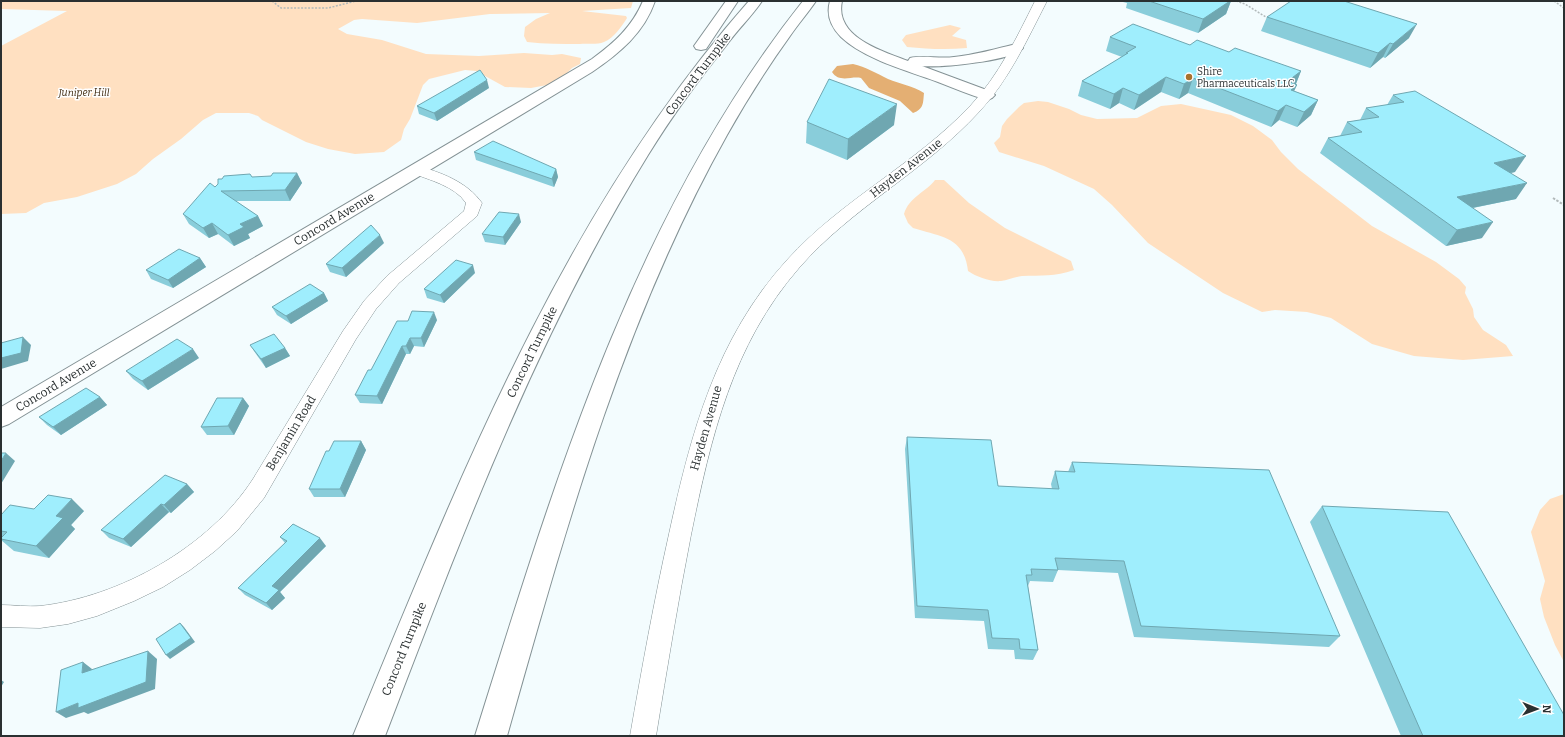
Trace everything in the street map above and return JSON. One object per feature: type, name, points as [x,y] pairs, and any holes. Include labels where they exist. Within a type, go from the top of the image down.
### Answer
[{"type":"main road","name":"Concord Avenue","points":[[1,418],[600,61],[622,43],[633,31],[644,15],[649,1]]},
{"type":"main road","points":[[669,112],[679,78],[732,1]]},
{"type":"main road","name":"Concord Turnpike","points":[[369,736],[461,508],[534,348],[594,231],[638,157],[669,112],[714,50],[756,1]]},
{"type":"main road","points":[[491,736],[558,515],[596,405],[634,308],[683,202],[716,139],[755,76],[810,1]]},
{"type":"main road","points":[[836,1],[835,15],[841,29],[859,44],[897,62],[987,95]]},
{"type":"main road","points":[[884,56],[918,62],[951,63],[980,59],[1016,48]]},
{"type":"street","name":"Hayden Avenue","points":[[643,736],[669,587],[704,425],[719,384],[740,338],[763,301],[806,250],[832,226],[944,138],[967,117],[987,95],[1003,73],[1041,1]]},
{"type":"street","name":"Benjamin Road","points":[[1,616],[40,618],[68,613],[97,605],[136,589],[171,570],[212,541],[231,523],[257,490],[368,307],[381,291],[417,258],[471,213],[474,203],[472,198],[465,192],[417,170]]},
{"type":"path","points":[[272,1],[281,8],[328,8],[356,1]]},
{"type":"path","points":[[1236,1],[1245,4],[1271,20]]},
{"type":"path","points":[[1554,1],[1564,8]]},
{"type":"path","points":[[1553,198],[1564,205]]},
{"type":"green space","name":"Juniper Hill","points":[[1,1],[633,1],[631,8],[582,11],[626,16],[627,18],[611,38],[604,42],[595,44],[554,44],[527,42],[524,36],[525,27],[536,19],[550,13],[490,14],[417,23],[362,19],[354,20],[338,29],[347,34],[382,40],[426,54],[479,56],[524,53],[552,55],[562,54],[581,58],[580,64],[572,68],[561,79],[547,85],[531,88],[505,87],[476,71],[465,70],[429,79],[423,85],[410,119],[404,129],[401,140],[384,152],[355,154],[328,149],[306,142],[262,120],[258,116],[249,113],[216,113],[203,120],[136,174],[117,184],[77,197],[44,203],[26,213],[1,214],[1,46],[67,11],[1,9]]},
{"type":"green space","points":[[950,25],[961,28],[952,36],[966,40],[967,48],[937,49],[907,47],[902,40],[906,35]]},
{"type":"green space","points":[[1038,101],[1048,102],[1081,115],[1097,119],[1137,118],[1161,106],[1181,104],[1231,115],[1253,126],[1272,140],[1281,152],[1298,169],[1372,226],[1436,262],[1459,279],[1466,287],[1465,293],[1473,309],[1474,317],[1483,330],[1506,345],[1513,356],[1463,360],[1414,356],[1372,344],[1331,318],[1307,312],[1275,310],[1262,312],[1223,293],[1148,243],[1112,205],[1094,189],[1044,166],[999,152],[994,143],[1000,137],[1002,126],[1007,119],[1024,103]]},
{"type":"green space","points":[[935,180],[944,180],[969,203],[1005,228],[1071,261],[1074,270],[1054,275],[1022,276],[1004,281],[984,279],[968,271],[966,260],[962,251],[956,245],[950,240],[913,228],[908,223],[904,214],[910,203]]},
{"type":"green space","points":[[1564,494],[1564,662],[1555,645],[1544,617],[1540,599],[1545,581],[1531,532],[1540,510],[1550,499]]},
{"type":"shaded area","points":[[853,64],[867,68],[888,79],[924,93],[921,108],[913,113],[900,101],[869,88],[861,78],[842,78],[838,77],[832,72],[837,66]]},
{"type":"building","points":[[1149,1],[1230,1],[1203,19]]},
{"type":"building","points":[[1291,1],[1344,1],[1417,24],[1393,44],[1390,43],[1378,53],[1267,17]]},
{"type":"building","points":[[1133,24],[1190,45],[1197,40],[1229,52],[1235,48],[1301,71],[1288,81],[1297,85],[1291,90],[1318,100],[1304,112],[1286,105],[1278,111],[1193,78],[1184,84],[1166,77],[1139,95],[1123,88],[1114,94],[1082,81],[1136,47],[1110,37]]},
{"type":"building","points":[[480,70],[487,80],[434,113],[417,106]]},
{"type":"building","points":[[829,79],[897,104],[848,139],[807,122]]},
{"type":"building","points":[[1415,91],[1526,156],[1494,163],[1527,183],[1457,197],[1493,222],[1457,230],[1328,138],[1362,132],[1347,122],[1379,117],[1366,108],[1404,102],[1393,95]]},
{"type":"building","points":[[493,141],[556,169],[552,179],[474,152]]},
{"type":"building","points":[[273,173],[297,173],[285,190],[221,191],[258,216],[240,224],[244,227],[228,235],[212,223],[203,228],[183,214],[210,183],[215,187],[218,184],[218,179],[222,179],[224,176],[250,174],[252,177],[271,176]]},
{"type":"building","points":[[499,212],[519,214],[503,237],[482,234]]},
{"type":"building","points":[[371,225],[380,235],[342,268],[326,264]]},
{"type":"building","points":[[179,249],[200,258],[168,280],[146,270]]},
{"type":"building","points":[[456,260],[473,265],[440,295],[424,289]]},
{"type":"building","points":[[310,284],[324,293],[286,316],[272,307]]},
{"type":"building","points":[[412,311],[434,312],[421,338],[410,338],[406,346],[402,346],[377,396],[355,395],[368,370],[371,370],[397,321],[408,321]]},
{"type":"building","points":[[274,334],[285,348],[261,359],[250,345]]},
{"type":"building","points":[[23,337],[21,353],[1,358],[1,343]]},
{"type":"building","points":[[177,339],[193,349],[142,381],[126,371]]},
{"type":"building","points":[[86,388],[100,397],[53,427],[39,417]]},
{"type":"building","points":[[217,398],[243,398],[228,426],[201,427]]},
{"type":"building","points":[[907,437],[991,440],[998,486],[1059,489],[1055,471],[1075,472],[1072,462],[1269,470],[1340,636],[1141,626],[1124,561],[1055,558],[1058,570],[1031,569],[1032,575],[1026,575],[1038,650],[1020,649],[1019,639],[992,638],[988,610],[917,606]]},
{"type":"building","points":[[334,441],[361,441],[340,489],[309,489],[326,451],[329,451]]},
{"type":"building","points":[[1,453],[6,453],[1,461]]},
{"type":"building","points":[[165,475],[187,484],[164,505],[161,504],[123,539],[101,530]]},
{"type":"building","points":[[48,495],[72,499],[56,516],[63,518],[36,546],[1,539],[7,532],[1,531],[1,515],[10,505],[34,509]]},
{"type":"building","points":[[1322,506],[1448,512],[1564,715],[1564,736],[1423,736]]},
{"type":"building","points":[[293,524],[320,538],[272,586],[279,590],[266,603],[238,588],[287,541],[280,537]]},
{"type":"building","points":[[180,623],[191,638],[166,655],[156,639]]},
{"type":"building","points":[[148,651],[146,682],[78,708],[78,703],[56,712],[61,670],[83,662],[82,673]]},
{"type":"place","name":"Shire Pharmaceuticals LLC","points":[[1189,77]]}]
